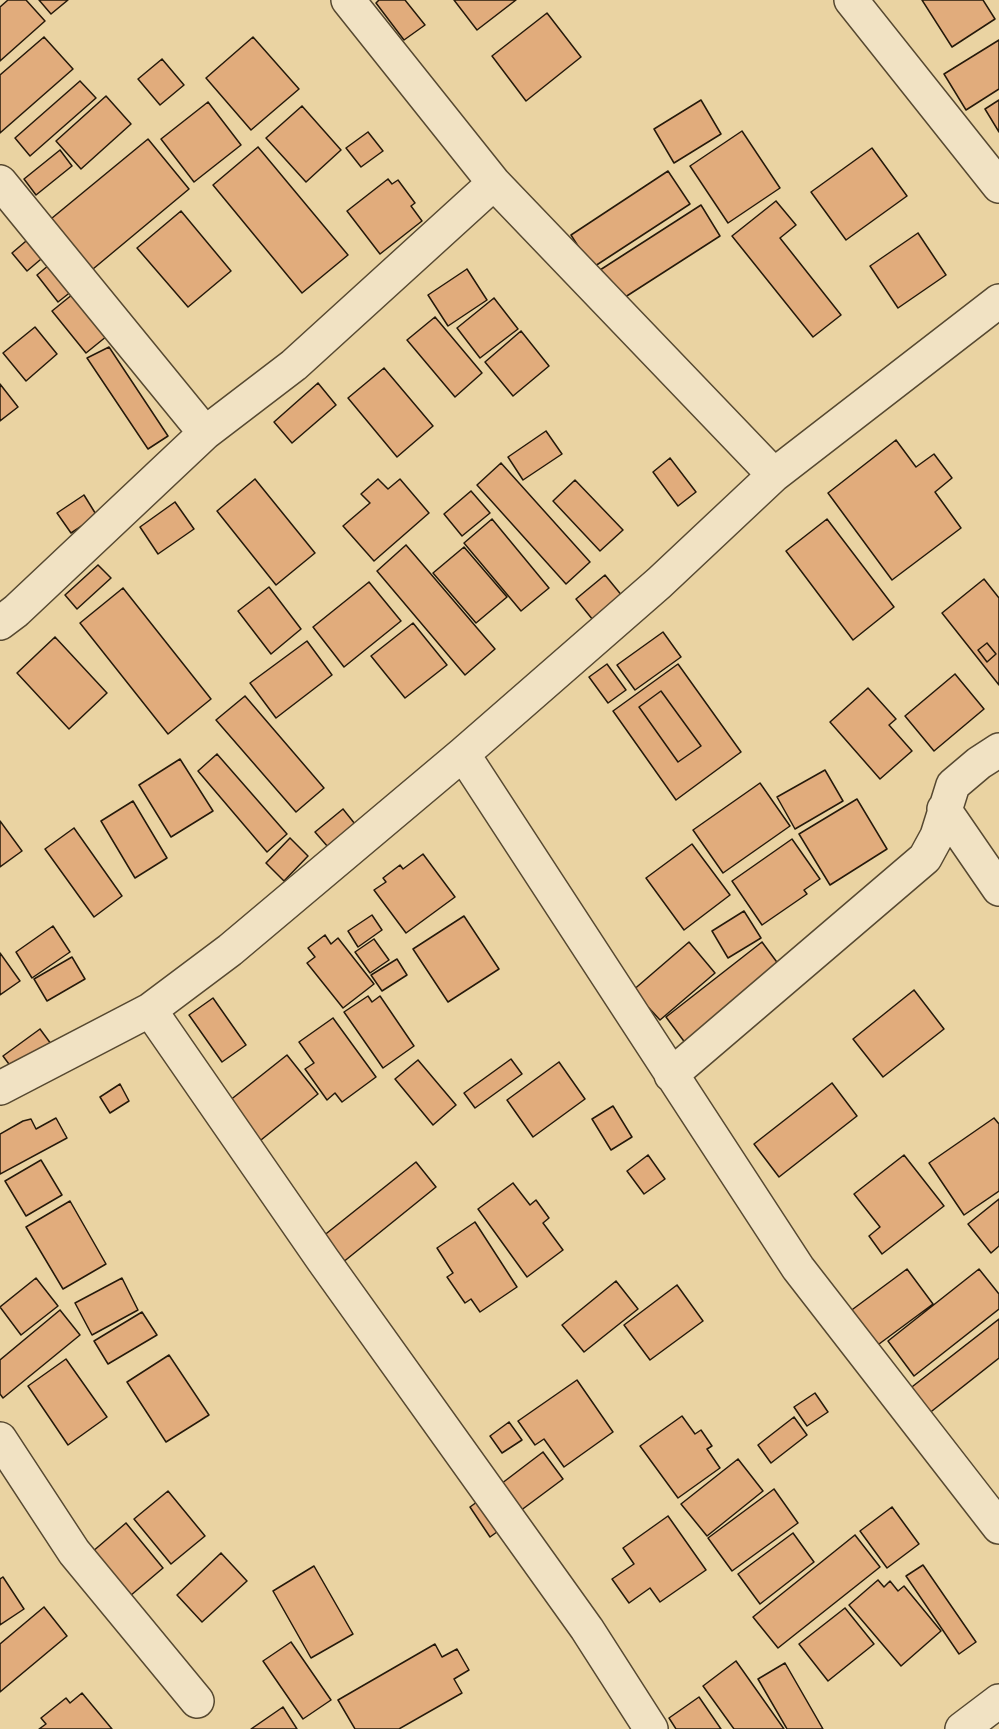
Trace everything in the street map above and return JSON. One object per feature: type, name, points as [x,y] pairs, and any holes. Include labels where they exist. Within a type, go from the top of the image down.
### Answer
[{"type":"street","points":[[348,0],[494,183],[774,475]]},
{"type":"street","points":[[851,0],[999,186]]},
{"type":"street","points":[[0,182],[205,433]]},
{"type":"street","points":[[0,623],[16,611],[205,433],[294,365],[494,183]]},
{"type":"street","points":[[0,1088],[150,1010],[230,950],[463,754],[658,583],[774,475],[996,311]]},
{"type":"street","points":[[671,1075],[925,858],[937,836],[952,785],[999,750]]},
{"type":"street","points":[[463,754],[798,1268],[999,1527]]},
{"type":"street","points":[[944,809],[999,889]]},
{"type":"street","points":[[150,1010],[323,1260],[587,1629],[651,1729]]},
{"type":"street","points":[[0,1439],[74,1552],[197,1701]]},
{"type":"street","points":[[962,1729],[999,1701]]},
{"type":"building","points":[[8,0],[26,0],[45,21],[0,61],[0,7]]},
{"type":"building","points":[[39,0],[68,0],[51,14]]},
{"type":"building","points":[[379,0],[405,0],[425,25],[404,40],[376,3]]},
{"type":"building","points":[[454,0],[516,0],[477,30]]},
{"type":"building","points":[[922,0],[983,0],[995,19],[952,47]]},
{"type":"building","points":[[547,13],[581,57],[526,101],[492,56]]},
{"type":"building","points":[[44,37],[73,69],[0,133],[0,75]]},
{"type":"building","points":[[253,37],[299,89],[251,130],[206,78]]},
{"type":"building","points":[[999,40],[999,89],[966,110],[944,74]]},
{"type":"building","points":[[162,59],[184,85],[160,105],[138,79]]},
{"type":"building","points":[[80,81],[96,98],[30,156],[15,138]]},
{"type":"building","points":[[106,96],[131,124],[81,169],[56,141]]},
{"type":"building","points":[[701,100],[721,134],[674,163],[654,129]]},
{"type":"building","points":[[999,100],[999,132],[985,109]]},
{"type":"building","points":[[208,102],[241,145],[194,182],[161,139]]},
{"type":"building","points":[[302,106],[341,150],[306,182],[266,138]]},
{"type":"building","points":[[742,131],[780,188],[728,223],[690,166]]},
{"type":"building","points":[[368,132],[383,151],[361,167],[346,148]]},
{"type":"building","points":[[148,139],[189,189],[87,274],[46,223]]},
{"type":"building","points":[[258,147],[348,255],[302,293],[213,185]]},
{"type":"building","points":[[872,148],[907,196],[846,240],[811,192]]},
{"type":"building","points":[[60,150],[72,166],[36,195],[24,179]]},
{"type":"building","points":[[668,171],[690,204],[592,268],[571,235]]},
{"type":"building","points":[[388,179],[392,184],[398,180],[415,203],[411,206],[422,221],[380,254],[347,211]]},
{"type":"building","points":[[776,201],[796,225],[780,238],[841,315],[813,337],[732,236]]},
{"type":"building","points":[[701,205],[720,236],[619,301],[600,270]]},
{"type":"building","points":[[181,211],[231,271],[188,307],[137,248]]},
{"type":"building","points":[[918,233],[946,275],[898,308],[870,266]]},
{"type":"building","points":[[32,236],[47,254],[27,271],[12,253]]},
{"type":"building","points":[[55,260],[77,287],[58,302],[37,275]]},
{"type":"building","points":[[467,269],[487,300],[448,326],[428,295]]},
{"type":"building","points":[[73,294],[107,336],[86,353],[52,311]]},
{"type":"building","points":[[494,298],[518,329],[480,358],[457,328]]},
{"type":"building","points":[[435,317],[482,373],[455,397],[407,340]]},
{"type":"building","points":[[35,327],[57,354],[26,381],[3,353]]},
{"type":"building","points":[[521,331],[549,366],[513,396],[485,362]]},
{"type":"building","points":[[109,347],[168,436],[148,449],[87,358]]},
{"type":"building","points":[[384,368],[433,426],[397,457],[348,398]]},
{"type":"building","points":[[318,383],[336,405],[292,443],[274,422]]},
{"type":"building","points":[[0,384],[18,407],[0,421]]},
{"type":"building","points":[[546,431],[562,454],[523,480],[508,457]]},
{"type":"building","points":[[896,440],[916,467],[934,454],[952,478],[935,492],[961,528],[892,580],[828,493]]},
{"type":"building","points":[[670,458],[696,492],[678,506],[653,472]]},
{"type":"building","points":[[501,463],[590,562],[566,584],[477,485]]},
{"type":"building","points":[[255,479],[315,553],[276,585],[217,511]]},
{"type":"building","points":[[378,479],[388,489],[400,479],[429,513],[374,561],[343,526],[370,503],[361,494]]},
{"type":"building","points":[[575,480],[623,530],[600,551],[553,501]]},
{"type":"building","points":[[471,491],[490,513],[462,536],[444,514]]},
{"type":"building","points":[[84,495],[97,516],[71,533],[57,513]]},
{"type":"building","points":[[175,502],[194,529],[158,554],[140,527]]},
{"type":"building","points":[[492,519],[549,588],[521,611],[464,543]]},
{"type":"building","points":[[827,519],[894,607],[853,640],[786,551]]},
{"type":"building","points":[[406,545],[495,649],[465,675],[377,571]]},
{"type":"building","points":[[464,547],[507,597],[476,623],[433,573]]},
{"type":"building","points":[[98,565],[111,578],[77,609],[65,595]]},
{"type":"building","points":[[605,575],[623,597],[593,620],[576,599]]},
{"type":"building","points":[[984,579],[999,598],[999,685],[942,613]],"holes":[[[987,643],[996,654],[987,662],[978,650]]]},
{"type":"building","points":[[369,582],[401,621],[344,667],[313,627]]},
{"type":"building","points":[[269,587],[301,629],[271,654],[238,611]]},
{"type":"building","points":[[123,588],[211,699],[168,734],[80,623]]},
{"type":"building","points":[[413,623],[447,665],[405,698],[371,656]]},
{"type":"building","points":[[663,632],[681,657],[635,690],[617,665]]},
{"type":"building","points":[[55,637],[107,693],[69,729],[17,673]]},
{"type":"building","points":[[307,641],[332,675],[276,718],[250,683]]},
{"type":"building","points":[[987,643],[996,654],[987,662],[978,650]]},
{"type":"building","points":[[607,664],[626,690],[608,703],[589,677]]},
{"type":"building","points":[[678,664],[741,752],[676,800],[613,711]],"holes":[[[661,691],[701,746],[678,762],[639,707]]]},
{"type":"building","points":[[955,674],[984,709],[934,751],[905,716]]},
{"type":"building","points":[[868,688],[896,719],[889,725],[912,751],[880,779],[830,722]]},
{"type":"building","points":[[661,691],[701,746],[678,762],[639,707]]},
{"type":"building","points":[[245,696],[324,788],[296,812],[216,720]]},
{"type":"building","points":[[217,754],[287,834],[267,852],[198,771]]},
{"type":"building","points":[[180,759],[213,811],[171,837],[139,785]]},
{"type":"building","points":[[825,770],[843,801],[795,829],[777,797]]},
{"type":"building","points":[[760,783],[790,826],[723,873],[693,830]]},
{"type":"building","points":[[857,799],[887,849],[830,885],[799,834]]},
{"type":"building","points":[[133,801],[167,858],[135,878],[101,821]]},
{"type":"building","points":[[343,809],[355,824],[328,847],[315,832]]},
{"type":"building","points":[[0,821],[22,851],[0,867]]},
{"type":"building","points":[[74,828],[122,896],[94,917],[45,849]]},
{"type":"building","points":[[290,838],[308,856],[284,881],[266,863]]},
{"type":"building","points":[[792,839],[820,879],[804,890],[807,894],[762,925],[732,881]]},
{"type":"building","points":[[692,844],[730,895],[684,930],[646,878]]},
{"type":"building","points":[[423,854],[455,897],[406,933],[374,890],[386,882],[383,878],[400,865],[403,869]]},
{"type":"building","points":[[744,911],[761,938],[728,958],[712,931]]},
{"type":"building","points":[[372,915],[382,930],[358,947],[348,931]]},
{"type":"building","points":[[464,916],[499,969],[448,1002],[413,949]]},
{"type":"building","points":[[53,926],[70,952],[32,978],[16,952]]},
{"type":"building","points":[[325,935],[331,944],[338,938],[374,984],[343,1008],[307,963],[315,957],[308,948]]},
{"type":"building","points":[[374,939],[389,960],[370,973],[355,952]]},
{"type":"building","points":[[689,942],[715,973],[660,1020],[649,1008],[639,1016],[624,998]]},
{"type":"building","points":[[762,942],[782,969],[686,1044],[666,1017]]},
{"type":"building","points":[[0,953],[20,981],[0,995]]},
{"type":"building","points":[[72,957],[85,979],[47,1001],[34,979]]},
{"type":"building","points":[[397,959],[407,975],[382,991],[371,975]]},
{"type":"building","points":[[914,990],[944,1029],[883,1077],[853,1039]]},
{"type":"building","points":[[368,996],[372,1002],[380,996],[414,1046],[383,1068],[344,1012]]},
{"type":"building","points":[[213,998],[246,1045],[222,1062],[189,1015]]},
{"type":"building","points":[[333,1018],[376,1077],[342,1102],[335,1093],[327,1100],[305,1069],[314,1063],[299,1042]]},
{"type":"building","points":[[40,1029],[54,1048],[17,1075],[3,1056]]},
{"type":"building","points":[[287,1055],[318,1094],[256,1144],[224,1105]]},
{"type":"building","points":[[511,1059],[522,1074],[475,1108],[464,1093]]},
{"type":"building","points":[[418,1060],[456,1105],[433,1125],[395,1079]]},
{"type":"building","points":[[559,1062],[585,1099],[533,1137],[507,1100]]},
{"type":"building","points":[[832,1083],[857,1116],[779,1177],[754,1144]]},
{"type":"building","points":[[120,1084],[129,1101],[110,1113],[100,1097]]},
{"type":"building","points":[[613,1106],[632,1137],[611,1150],[592,1119]]},
{"type":"building","points":[[56,1118],[67,1138],[0,1174],[0,1134],[23,1121],[31,1119],[36,1129]]},
{"type":"building","points":[[994,1118],[999,1124],[999,1191],[964,1215],[929,1163]]},
{"type":"building","points":[[648,1155],[665,1179],[644,1194],[627,1171]]},
{"type":"building","points":[[904,1155],[944,1206],[882,1254],[869,1236],[880,1227],[854,1194]]},
{"type":"building","points":[[41,1160],[62,1195],[26,1216],[5,1181]]},
{"type":"building","points":[[416,1162],[436,1187],[342,1263],[322,1237]]},
{"type":"building","points":[[513,1183],[530,1205],[536,1200],[549,1218],[543,1223],[563,1250],[527,1277],[478,1209]]},
{"type":"building","points":[[999,1199],[999,1246],[991,1253],[968,1224]]},
{"type":"building","points":[[70,1201],[106,1264],[63,1289],[26,1227]]},
{"type":"building","points":[[475,1222],[517,1287],[480,1312],[471,1299],[465,1303],[447,1277],[453,1273],[437,1248]]},
{"type":"building","points":[[907,1269],[933,1304],[875,1347],[849,1312]]},
{"type":"building","points":[[979,1269],[999,1294],[999,1309],[914,1376],[888,1341]]},
{"type":"building","points":[[36,1278],[58,1306],[21,1335],[0,1307]]},
{"type":"building","points":[[122,1278],[138,1310],[92,1335],[75,1303]]},
{"type":"building","points":[[616,1281],[638,1309],[584,1352],[562,1325]]},
{"type":"building","points":[[677,1285],[703,1321],[650,1360],[624,1325]]},
{"type":"building","points":[[60,1310],[80,1335],[3,1398],[0,1394],[0,1360]]},
{"type":"building","points":[[142,1312],[157,1335],[108,1364],[94,1341]]},
{"type":"building","points":[[999,1319],[999,1358],[918,1422],[899,1397]]},
{"type":"building","points":[[169,1355],[209,1415],[166,1442],[127,1382]]},
{"type":"building","points":[[66,1359],[107,1417],[68,1445],[28,1386]]},
{"type":"building","points":[[577,1380],[613,1432],[564,1467],[544,1439],[535,1445],[518,1421]]},
{"type":"building","points":[[815,1393],[828,1412],[807,1426],[794,1407]]},
{"type":"building","points":[[682,1416],[695,1434],[701,1430],[712,1446],[707,1449],[720,1468],[678,1498],[640,1446]]},
{"type":"building","points":[[794,1417],[807,1435],[771,1463],[758,1445]]},
{"type":"building","points":[[509,1422],[522,1440],[502,1453],[490,1436]]},
{"type":"building","points":[[543,1452],[563,1479],[516,1514],[497,1487]]},
{"type":"building","points":[[738,1459],[763,1491],[707,1536],[681,1504]]},
{"type":"building","points":[[774,1489],[798,1523],[732,1571],[708,1538]]},
{"type":"building","points":[[168,1491],[205,1536],[171,1564],[134,1519]]},
{"type":"building","points":[[488,1494],[508,1524],[490,1537],[470,1507]]},
{"type":"building","points":[[892,1507],[919,1544],[887,1568],[860,1531]]},
{"type":"building","points":[[668,1516],[706,1570],[660,1602],[650,1588],[629,1603],[612,1579],[634,1564],[623,1548]]},
{"type":"building","points":[[126,1523],[163,1568],[130,1596],[92,1552]]},
{"type":"building","points":[[793,1533],[814,1562],[760,1604],[738,1574]]},
{"type":"building","points":[[855,1535],[880,1567],[778,1648],[753,1617]]},
{"type":"building","points":[[221,1553],[247,1581],[202,1622],[177,1595]]},
{"type":"building","points":[[923,1565],[976,1642],[959,1654],[906,1576]]},
{"type":"building","points":[[314,1566],[353,1634],[311,1658],[273,1591]]},
{"type":"building","points":[[3,1577],[24,1609],[0,1625],[0,1579]]},
{"type":"building","points":[[878,1580],[884,1587],[890,1581],[898,1591],[904,1586],[941,1631],[901,1666],[849,1605]]},
{"type":"building","points":[[44,1607],[67,1636],[0,1692],[0,1644]]},
{"type":"building","points":[[845,1608],[874,1644],[828,1681],[799,1644]]},
{"type":"building","points":[[291,1642],[331,1700],[303,1719],[263,1661]]},
{"type":"building","points":[[435,1644],[442,1657],[457,1649],[469,1670],[454,1679],[462,1693],[399,1729],[355,1729],[338,1700]]},
{"type":"building","points":[[736,1661],[784,1729],[734,1729],[703,1686]]},
{"type":"building","points":[[785,1663],[823,1729],[787,1729],[758,1679]]},
{"type":"building","points":[[82,1693],[112,1729],[39,1729],[46,1724],[41,1718],[66,1698],[70,1703]]},
{"type":"building","points":[[699,1697],[721,1729],[676,1729],[669,1718]]},
{"type":"building","points":[[283,1707],[297,1729],[251,1729]]}]
